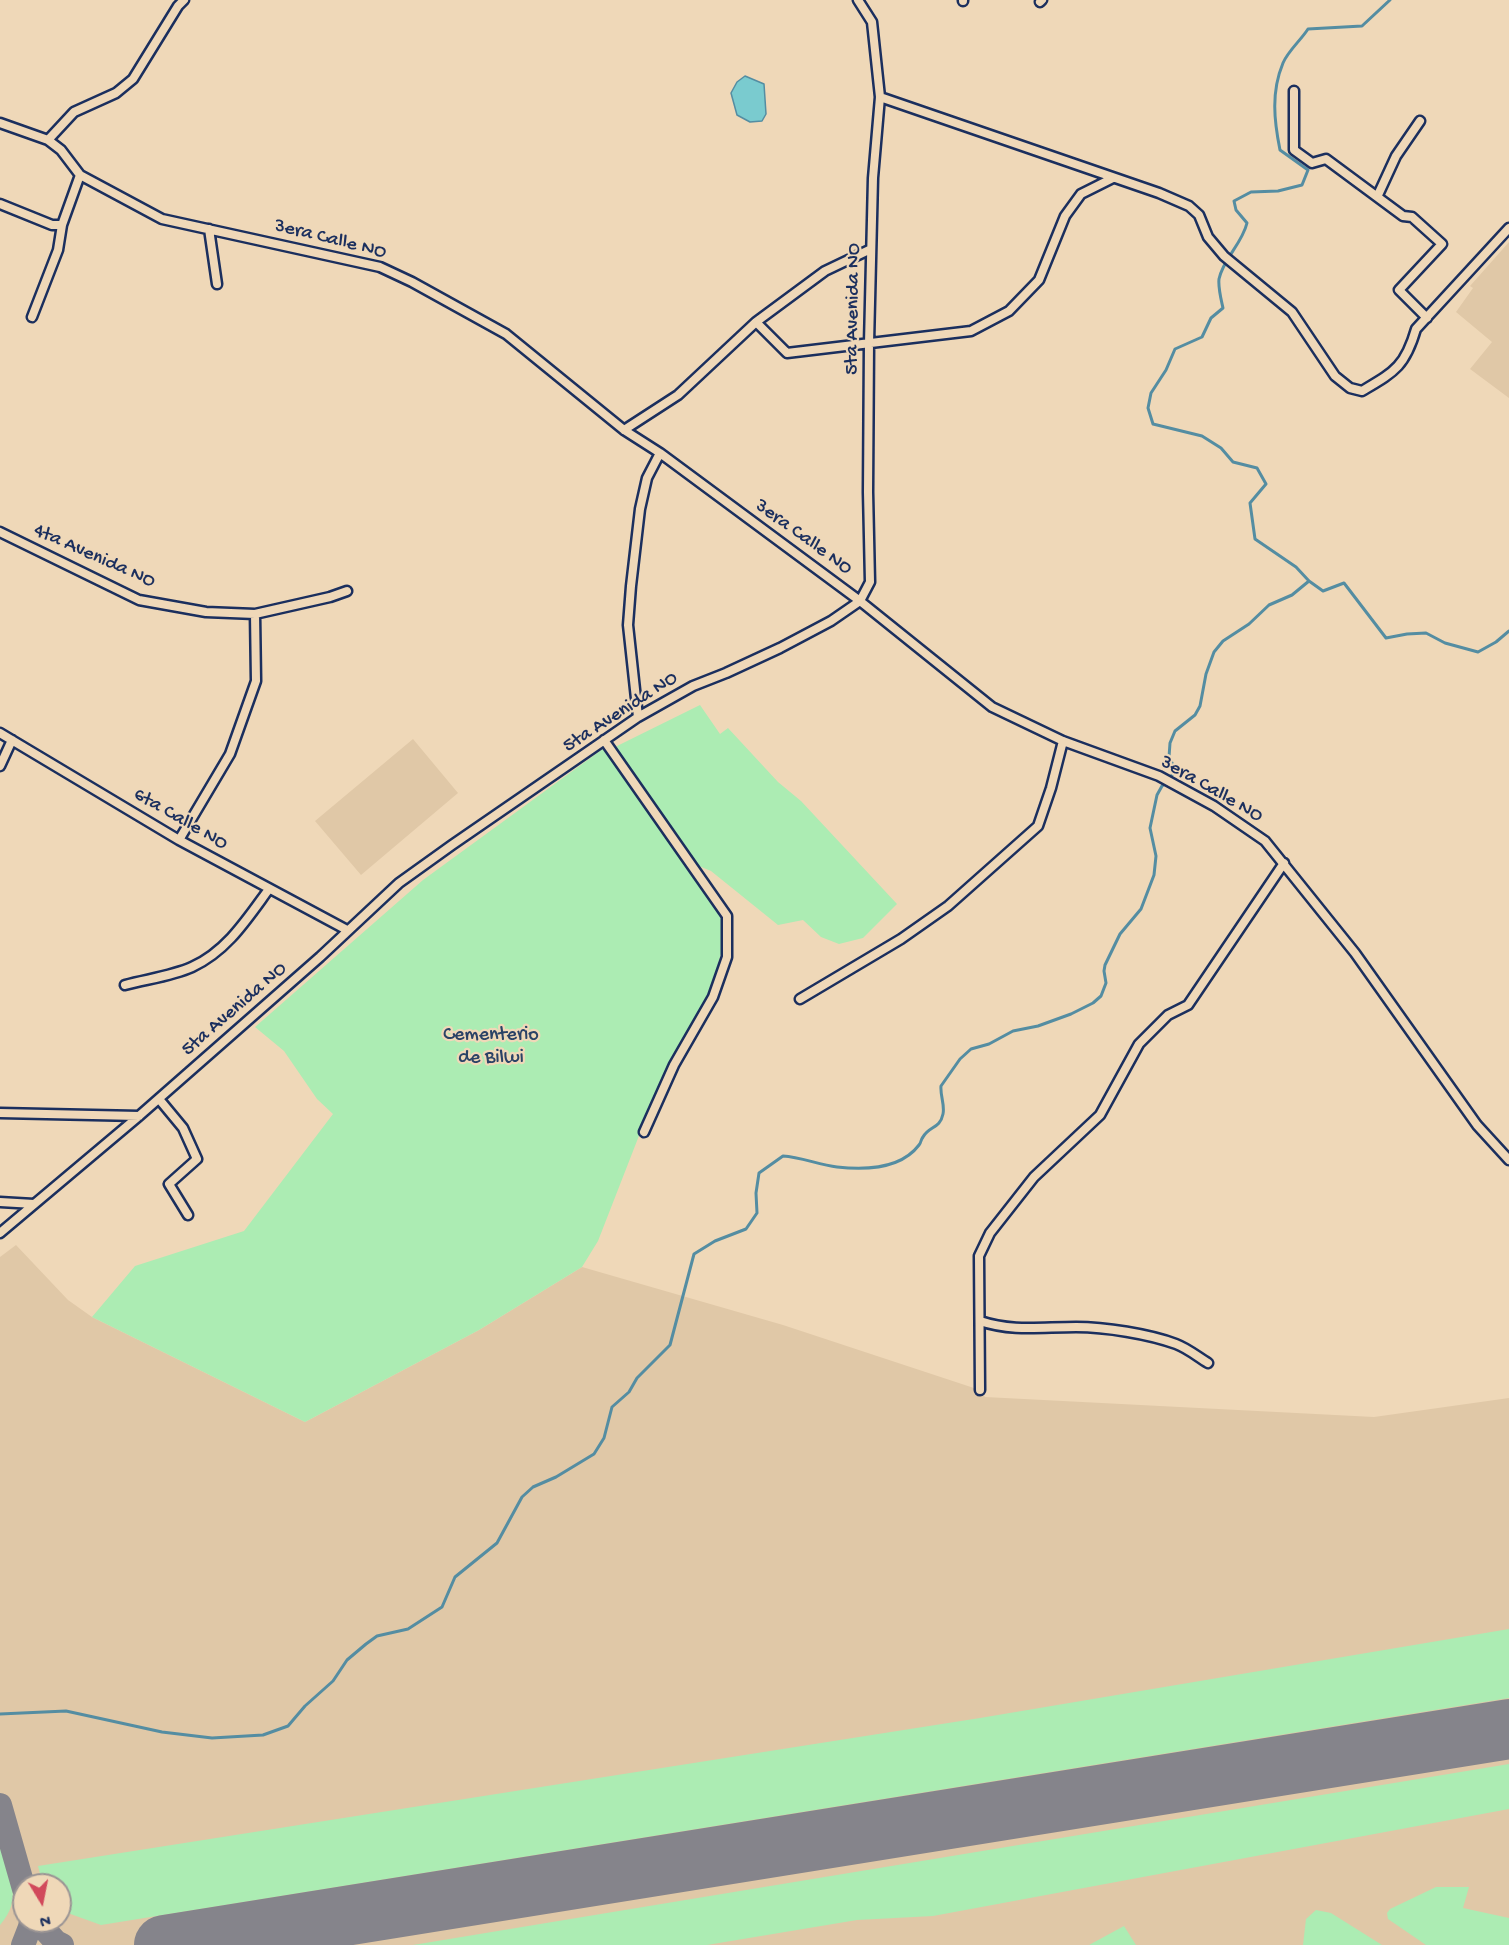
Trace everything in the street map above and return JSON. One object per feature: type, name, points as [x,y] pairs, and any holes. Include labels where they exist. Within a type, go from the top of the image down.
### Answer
[{"type":"street","points":[[48,140],[74,112],[116,93],[133,80],[178,6],[184,0]]},
{"type":"street","name":"5ta Avenida NO","points":[[0,1233],[140,1116],[320,957],[399,883],[638,717],[693,686],[780,648],[831,621],[860,601],[870,582],[869,343],[873,178],[880,98],[872,22],[858,0]]},
{"type":"street","points":[[1294,91],[1294,150],[1312,163],[1326,159],[1378,195],[1403,216],[1412,217],[1442,244],[1399,290],[1427,318]]},
{"type":"street","points":[[880,98],[1159,193],[1190,206],[1199,215],[1208,237],[1224,256],[1292,312],[1335,376],[1350,388],[1362,391],[1401,365],[1410,349],[1416,329],[1509,228]]},
{"type":"street","points":[[1378,195],[1396,156],[1420,121]]},
{"type":"street","name":"3era Calle NO","points":[[0,123],[48,140],[61,150],[80,175],[162,219],[380,267],[506,334],[624,430],[660,453],[860,601],[992,707],[1063,741],[1159,776],[1214,806],[1265,841],[1355,953],[1480,1128],[1509,1160]]},
{"type":"street","points":[[33,317],[58,250],[62,225],[80,175]]},
{"type":"street","points":[[756,322],[787,353],[971,331],[1009,311],[1039,280],[1065,216],[1081,194],[1113,178]]},
{"type":"street","points":[[0,204],[52,225],[62,225]]},
{"type":"street","points":[[209,229],[217,284]]},
{"type":"street","points":[[624,430],[678,395],[756,322],[825,271],[871,249]]},
{"type":"street","points":[[638,717],[628,625],[631,586],[640,509],[647,478],[660,453]]},
{"type":"street","name":"4ta Avenida NO","points":[[0,532],[139,600],[206,612],[255,614],[347,591]]},
{"type":"street","points":[[179,840],[230,754],[256,681],[255,614]]},
{"type":"street","name":"6ta Calle NO","points":[[0,733],[179,840],[347,930]]},
{"type":"street","points":[[0,766],[12,740]]},
{"type":"street","points":[[604,740],[727,916],[728,957],[713,997],[674,1065],[644,1132]]},
{"type":"street","points":[[800,999],[901,939],[948,906],[1038,826],[1063,741]]},
{"type":"street","points":[[980,1390],[979,1256],[990,1233],[1034,1177],[1100,1115],[1139,1044],[1168,1016],[1188,1005],[1284,863]]},
{"type":"street","points":[[125,985],[190,968],[202,962],[232,939],[269,889]]},
{"type":"street","points":[[159,1099],[183,1128],[196,1159],[169,1184],[188,1215]]},
{"type":"street","points":[[0,1113],[140,1116]]},
{"type":"street","points":[[0,1202],[34,1204]]},
{"type":"street","points":[[980,1321],[997,1327],[1013,1329],[1078,1327],[1145,1335],[1178,1345],[1208,1363]]},
{"type":"shaded area","points":[[1509,242],[1509,398],[1470,369],[1492,342],[1456,312],[1473,288],[1470,286]]},
{"type":"shaded area","points":[[413,739],[458,793],[361,875],[315,821]]},
{"type":"shaded area","points":[[16,1245],[68,1300],[92,1317],[305,1422],[479,1330],[582,1267],[783,1325],[980,1390],[985,1397],[1374,1417],[1509,1398],[1509,1945],[0,1945],[0,1257]]},
{"type":"green space","points":[[700,705],[720,734],[728,728],[778,782],[801,801],[897,904],[863,938],[839,944],[821,937],[803,920],[778,925],[711,871],[694,864],[669,830],[615,747]]},
{"type":"green space","name":"Cementerio de Bilwi","points":[[604,748],[723,917],[721,954],[709,994],[642,1128],[598,1241],[582,1267],[479,1330],[305,1422],[92,1317],[135,1266],[244,1231],[333,1114],[317,1099],[284,1051],[255,1027],[423,880]]},
{"type":"green space","points":[[1509,1629],[1509,1698],[101,1925],[72,1915],[72,1873],[40,1873],[38,1866],[980,1718]]},
{"type":"green space","points":[[1509,1764],[1509,1809],[933,1916],[857,1920],[707,1945],[413,1945]]},
{"type":"green space","points":[[0,1845],[12,1886],[12,1900],[7,1915],[0,1925]]},
{"type":"green space","points":[[1436,1887],[1469,1887],[1463,1908],[1509,1918],[1509,1945],[1426,1945],[1388,1919],[1387,1913],[1390,1909]]},
{"type":"green space","points":[[1316,1910],[1331,1913],[1382,1945],[1303,1945],[1306,1919]]},
{"type":"green space","points":[[1124,1926],[1136,1945],[1089,1945]]},
{"type":"water","points":[[745,76],[764,84],[766,114],[762,121],[750,122],[737,115],[731,93],[737,82]]},
{"type":"waterway","points":[[1390,0],[1362,26],[1308,29],[1285,59],[1275,95],[1275,117],[1280,150],[1308,170],[1302,185],[1278,191],[1251,192],[1234,201],[1236,210],[1247,223],[1219,279],[1223,308],[1211,318],[1202,337],[1175,349],[1166,370],[1151,393],[1148,408],[1153,424],[1202,436],[1221,448],[1233,462],[1257,468],[1266,484],[1250,503],[1255,539],[1296,567],[1309,581],[1323,591],[1344,583],[1386,638],[1426,633],[1445,643],[1478,652],[1496,642],[1509,631]]},
{"type":"waterway","points":[[0,1714],[66,1711],[162,1732],[212,1738],[263,1735],[288,1726],[305,1706],[333,1681],[347,1660],[377,1636],[408,1629],[442,1607],[455,1577],[497,1543],[522,1497],[533,1487],[556,1477],[594,1454],[604,1438],[612,1407],[629,1392],[637,1378],[670,1345],[694,1254],[715,1241],[746,1229],[757,1213],[756,1193],[759,1173],[783,1156],[848,1168],[870,1168],[902,1159],[911,1153],[919,1145],[925,1133],[942,1119],[941,1086],[960,1059],[971,1049],[989,1044],[1013,1031],[1038,1026],[1071,1014],[1093,1003],[1101,996],[1106,983],[1105,965],[1120,934],[1141,909],[1154,875],[1156,856],[1150,828],[1157,795],[1173,773],[1173,765],[1169,757],[1170,743],[1175,731],[1195,715],[1200,706],[1206,674],[1214,652],[1223,641],[1249,624],[1269,605],[1292,595],[1309,581]]},
{"type":"taxiway","points":[[0,1805],[19,1873]]},
{"type":"taxiway","points":[[23,1945],[28,1933]]},
{"type":"taxiway","points":[[48,1933],[62,1945]]},
{"type":"runway","points":[[164,1945],[1509,1729]]}]
